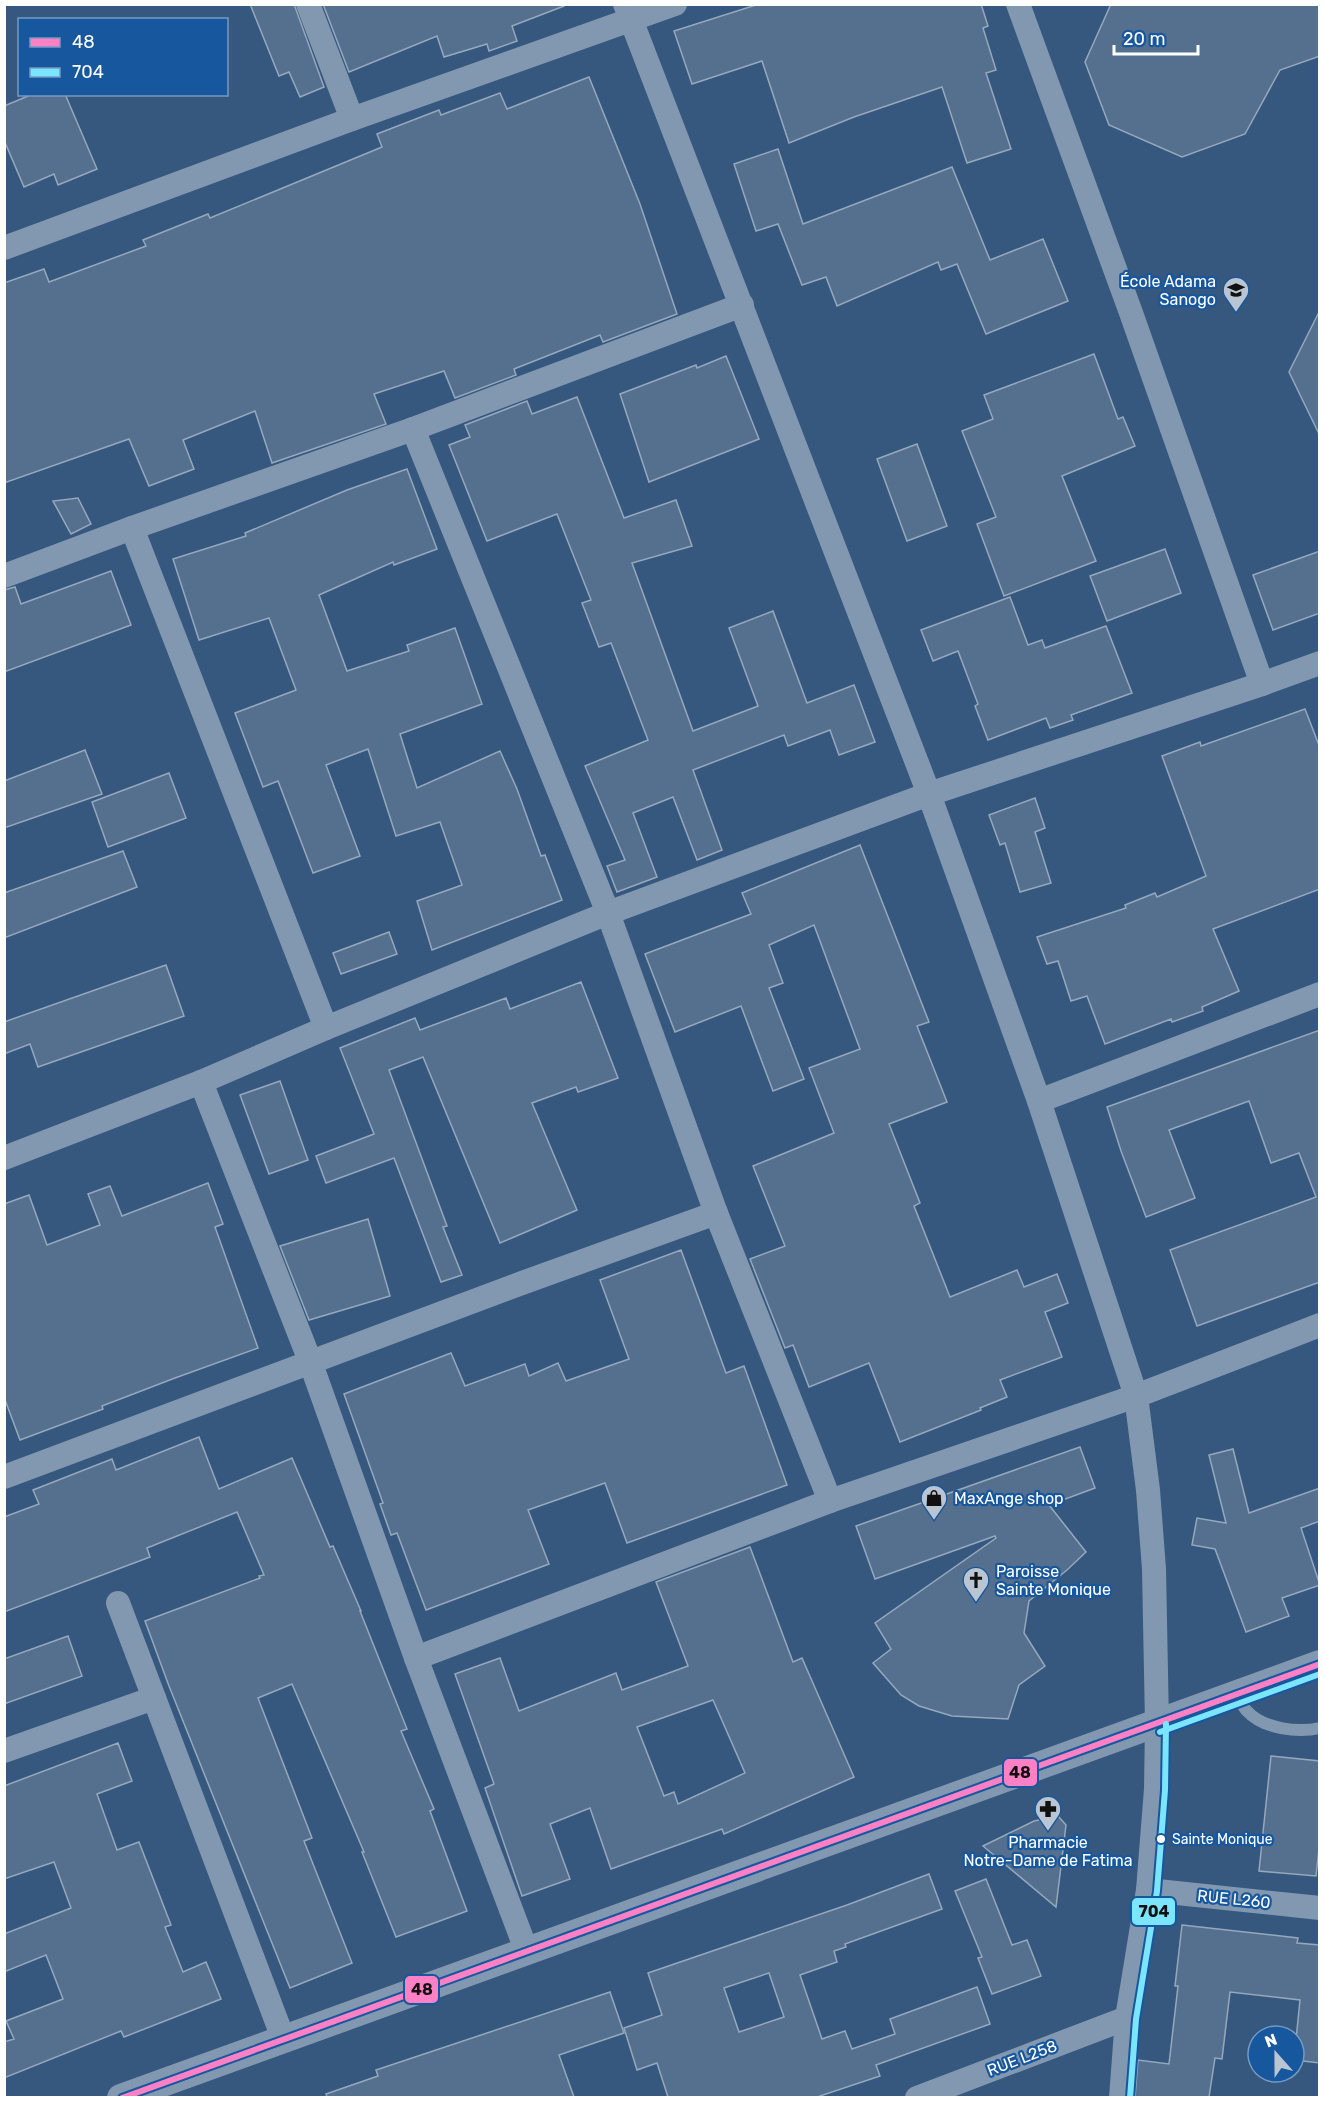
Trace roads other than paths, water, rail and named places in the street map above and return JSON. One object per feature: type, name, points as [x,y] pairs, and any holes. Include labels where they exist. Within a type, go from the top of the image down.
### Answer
[{"type":"street","points":[[308,4],[352,119]]},
{"type":"street","points":[[4,248],[352,119],[628,12],[675,4]]},
{"type":"street","points":[[1018,4],[1130,310],[1262,684]]},
{"type":"street","points":[[628,12],[929,794],[1039,1101],[1136,1396],[1148,1490],[1154,1569],[1156,1789],[1148,1890],[1127,2018],[1121,2097]]},
{"type":"street","points":[[4,576],[132,528],[413,429],[742,305]]},
{"type":"street","points":[[413,429],[608,913],[716,1213],[830,1501]]},
{"type":"street","points":[[132,528],[326,1028]]},
{"type":"street","points":[[4,1158],[201,1082],[326,1028],[608,913],[929,794],[1320,663]]},
{"type":"street","points":[[1039,1101],[1320,994]]},
{"type":"street","points":[[201,1082],[310,1361],[416,1658],[527,1952]]},
{"type":"street","points":[[4,1477],[310,1361],[716,1213]]},
{"type":"street","points":[[416,1658],[830,1501],[1136,1396],[1320,1325]]},
{"type":"street","points":[[118,1603],[283,2038]]},
{"type":"street","points":[[121,2097],[1320,1664]]},
{"type":"street","points":[[4,1751],[154,1698]]},
{"type":"street","name":"RUE L260","points":[[1148,1890],[1320,1908]]},
{"type":"street","name":"RUE L258","points":[[917,2097],[1127,2018]]},
{"type":"lane","points":[[1236,1695],[1248,1713],[1268,1724],[1290,1731],[1320,1728]]},
{"type":"place","name":"École Adama Sanogo","points":[[1236,313]]},
{"type":"place","name":"MaxAnge shop","points":[[934,1521]]},
{"type":"place","name":"Paroisse Sainte Monique","points":[[976,1603]]},
{"type":"place","name":"Pharmacie Notre-Dame de Fatima","points":[[1048,1832]]},
{"type":"place","name":"Sainte Monique","points":[[1161,1839]]}]
